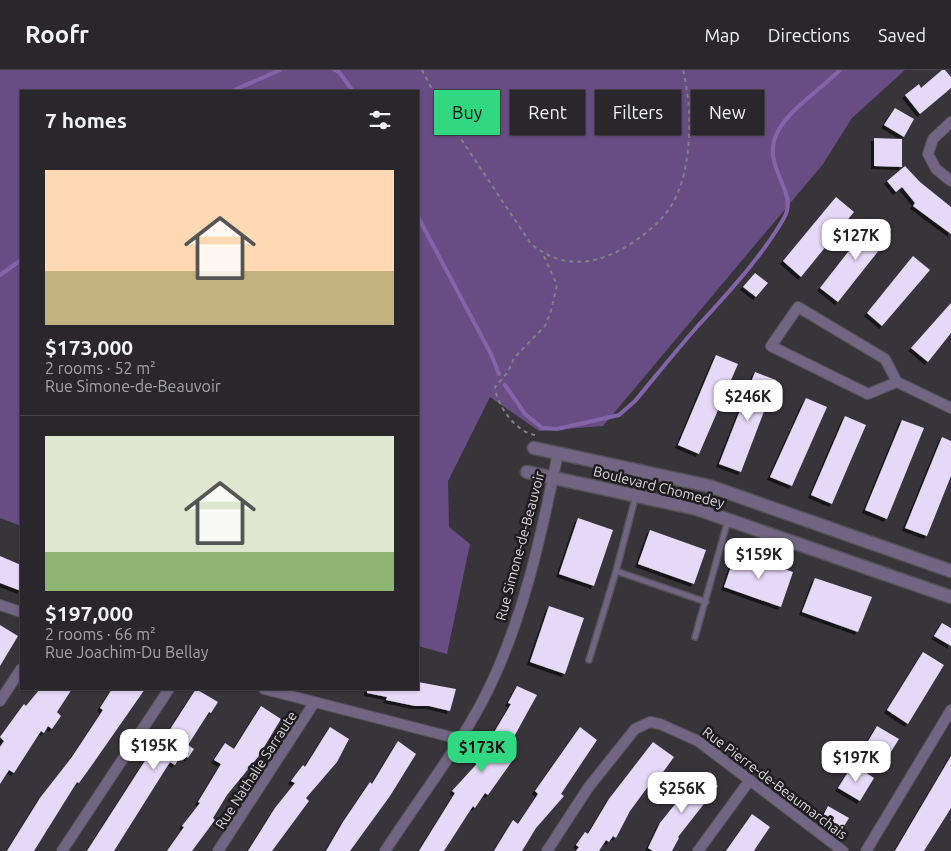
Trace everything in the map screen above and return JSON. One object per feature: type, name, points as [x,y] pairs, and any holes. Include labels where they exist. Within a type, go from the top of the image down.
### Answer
[{"type":"street","points":[[951,122],[933,140],[928,154],[936,169],[951,181]]},
{"type":"street","points":[[897,382],[868,394],[771,346],[798,307],[885,359],[897,382],[951,408]]},
{"type":"street","name":"Boulevard Chomedey","points":[[534,448],[709,486],[951,571]]},
{"type":"street","name":"Rue Simone-de-Beauvoir","points":[[385,851],[482,702],[516,620],[527,583],[558,453]]},
{"type":"street","name":"Boulevard Chomedey","points":[[527,472],[636,494],[689,507],[951,597]]},
{"type":"street","points":[[0,604],[20,612]]},
{"type":"street","points":[[0,701],[20,671]]},
{"type":"street","points":[[62,851],[168,690]]},
{"type":"street","points":[[268,690],[459,739]]},
{"type":"street","name":"Rue Nathalie Sarraute","points":[[218,851],[314,703]]},
{"type":"street","points":[[866,851],[951,710]]},
{"type":"street","name":"Rue Pierre-de-Beaumarchais","points":[[547,851],[588,788],[635,729],[644,724],[655,722],[698,741],[844,851]]},
{"type":"street","points":[[698,851],[750,780]]},
{"type":"lane","points":[[589,660],[616,571],[636,494]]},
{"type":"lane","points":[[695,637],[728,520]]},
{"type":"lane","points":[[616,571],[706,602]]},
{"type":"path","points":[[422,70],[459,136],[531,244],[543,253],[572,262],[589,262],[608,258],[647,233],[672,206],[684,174],[687,150],[690,105],[683,70]]},
{"type":"path","points":[[540,436],[528,434],[518,428],[498,399],[496,387],[508,372],[514,358],[545,326],[548,318],[556,295],[557,285],[543,253]]},
{"type":"shaded area","points":[[0,70],[905,70],[852,118],[823,164],[603,426],[539,431],[490,397],[448,481],[449,527],[470,544],[447,654],[419,646],[419,90],[20,90],[20,526],[0,518]]},
{"type":"building","points":[[942,70],[945,70],[951,77],[951,88],[920,114],[905,95],[919,84],[921,88]]},
{"type":"building","points":[[895,108],[914,119],[904,137],[884,125]]},
{"type":"building","points":[[874,138],[902,139],[902,167],[874,166]]},
{"type":"building","points":[[905,166],[920,182],[951,207],[951,234],[913,206],[915,203],[902,187],[896,192],[887,181]]},
{"type":"building","points":[[836,197],[854,212],[801,277],[783,261]]},
{"type":"building","points":[[873,220],[891,235],[838,302],[820,288]]},
{"type":"building","points":[[913,256],[930,270],[882,326],[867,313]]},
{"type":"building","points":[[755,273],[768,283],[756,297],[743,287]]},
{"type":"building","points":[[951,303],[951,333],[928,362],[911,348]]},
{"type":"building","points":[[716,355],[738,364],[699,454],[678,445]]},
{"type":"building","points":[[755,372],[776,380],[741,472],[719,464]]},
{"type":"building","points":[[806,398],[827,407],[792,486],[770,477]]},
{"type":"building","points":[[845,416],[866,425],[832,504],[811,495]]},
{"type":"building","points":[[902,420],[924,428],[887,519],[865,510]]},
{"type":"building","points":[[942,437],[951,441],[951,476],[927,536],[905,528]]},
{"type":"building","points":[[578,518],[613,530],[594,586],[559,574]]},
{"type":"building","points":[[650,530],[706,550],[694,584],[638,564]]},
{"type":"building","points":[[736,552],[793,572],[781,607],[724,587]]},
{"type":"building","points":[[0,556],[20,565],[20,591],[0,583]]},
{"type":"building","points":[[815,578],[872,597],[858,632],[802,612]]},
{"type":"building","points":[[549,606],[584,618],[565,674],[530,662]]},
{"type":"building","points":[[942,623],[951,628],[951,646],[934,636]]},
{"type":"building","points":[[0,625],[18,636],[0,666]]},
{"type":"building","points":[[923,652],[944,665],[908,724],[887,710]]},
{"type":"building","points":[[419,682],[456,689],[450,711],[386,700],[387,697],[367,693],[367,690],[419,690]]},
{"type":"building","points":[[517,686],[537,695],[510,744],[515,747],[510,754],[515,757],[488,795],[485,793],[475,808],[473,806],[444,851],[419,851],[455,793],[452,791],[484,756],[481,754],[511,704],[508,703]]},
{"type":"building","points":[[39,690],[71,690],[57,712],[61,716],[52,729],[48,726],[44,733],[41,731],[14,773],[9,770],[0,784],[0,747],[4,741],[0,737],[24,704],[26,706]]},
{"type":"building","points":[[111,690],[144,690],[79,783],[77,782],[34,851],[7,851],[40,798],[72,757],[103,710],[100,708]]},
{"type":"building","points":[[195,690],[218,702],[211,713],[209,712],[188,745],[194,749],[188,758],[182,754],[175,765],[170,762],[114,851],[87,851],[150,753],[167,730],[169,731]]},
{"type":"building","points":[[261,706],[281,719],[258,757],[227,795],[213,818],[215,820],[192,851],[167,851],[184,827],[182,826],[200,803],[198,802],[221,764],[214,760],[225,743],[234,749]]},
{"type":"building","points":[[877,726],[899,739],[884,763],[863,750]]},
{"type":"building","points":[[330,727],[349,739],[337,762],[306,798],[309,801],[272,851],[248,851],[275,808],[295,783],[291,781],[303,765],[305,767]]},
{"type":"building","points":[[580,727],[597,740],[561,794],[564,796],[536,828],[522,851],[494,851],[513,820],[518,824],[538,794],[535,791]]},
{"type":"building","points":[[398,741],[416,754],[390,796],[350,851],[326,851],[370,782],[372,784]]},
{"type":"building","points":[[653,742],[674,757],[661,775],[658,773],[630,811],[616,838],[613,836],[609,842],[606,840],[599,851],[576,851],[579,847],[576,845],[585,832],[588,834],[609,799]]},
{"type":"building","points":[[951,756],[951,808],[924,851],[895,851]]},
{"type":"building","points":[[853,764],[874,778],[860,801],[838,788]]},
{"type":"building","points":[[701,772],[718,786],[678,837],[672,851],[653,851],[648,848],[660,823]]},
{"type":"building","points":[[828,806],[849,818],[841,831],[821,820]]},
{"type":"building","points":[[752,814],[770,827],[754,851],[726,851]]},
{"type":"waterway","points":[[234,90],[280,70]]},
{"type":"waterway","points":[[335,70],[339,72],[352,90]]},
{"type":"waterway","points":[[505,385],[525,414],[542,428],[557,429],[619,415],[635,401],[743,275],[775,233],[788,208],[787,198],[773,156],[773,144],[778,131],[798,107],[840,70]]},
{"type":"waterway","points":[[419,219],[491,354],[499,374]]},
{"type":"waterway","points":[[0,275],[20,261]]}]
